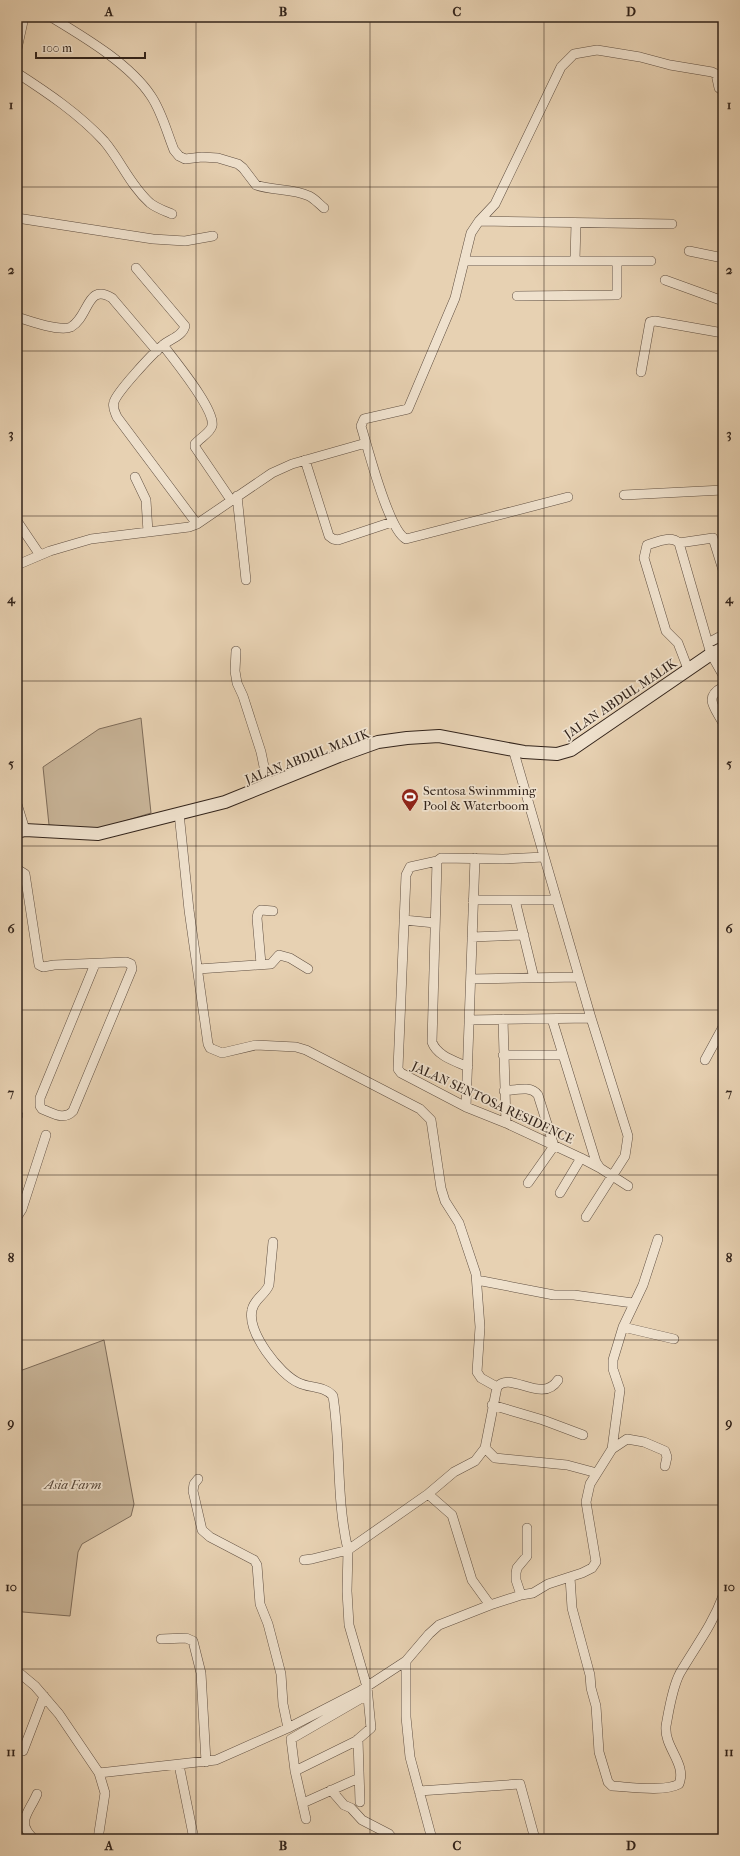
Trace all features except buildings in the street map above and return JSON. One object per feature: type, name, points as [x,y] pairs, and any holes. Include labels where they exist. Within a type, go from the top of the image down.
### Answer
[{"type":"street","points":[[17,49],[24,17]]},
{"type":"street","points":[[51,17],[104,52],[142,84],[155,102],[174,150],[179,156],[185,159],[202,157],[218,158],[238,164],[256,185],[292,191],[310,196],[324,208]]},
{"type":"street","points":[[718,17],[723,18]]},
{"type":"street","points":[[568,497],[406,539],[402,537],[392,522],[366,443],[361,421],[408,409],[455,298],[471,233],[479,221],[490,210],[501,193],[544,104],[556,74],[566,60],[574,54],[596,50],[640,57],[670,65],[712,72],[718,79],[719,88],[723,91]]},
{"type":"street","points":[[17,73],[48,93],[85,123],[105,142],[130,181],[151,204],[172,214]]},
{"type":"street","points":[[17,218],[153,240],[185,241],[213,236]]},
{"type":"street","points":[[479,221],[672,224]]},
{"type":"street","points":[[575,260],[576,223]]},
{"type":"street","points":[[689,251],[723,258]]},
{"type":"street","points":[[464,261],[651,261]]},
{"type":"street","points":[[517,296],[617,295],[617,261]]},
{"type":"street","points":[[136,268],[185,326],[181,334],[160,348],[119,394],[113,404],[114,409],[117,417],[197,524]]},
{"type":"street","points":[[665,280],[723,301]]},
{"type":"street","points":[[17,317],[48,326],[64,328],[71,327],[78,321],[93,297],[98,293],[103,293],[112,298],[160,348],[206,404],[212,419],[211,430],[195,444],[195,447],[234,498],[246,580]]},
{"type":"street","points":[[641,372],[650,322],[655,321],[723,333]]},
{"type":"street","points":[[17,566],[40,555],[91,539],[190,527],[207,519],[234,498],[272,473],[305,460],[366,443]]},
{"type":"street","points":[[305,460],[329,536],[332,539],[338,540],[392,522]]},
{"type":"street","points":[[134,477],[146,500],[148,532]]},
{"type":"street","points":[[624,496],[723,490]]},
{"type":"street","points":[[17,520],[40,555]]},
{"type":"street","points":[[679,543],[713,538],[723,570]]},
{"type":"street","points":[[688,669],[678,643],[666,631],[644,558],[647,545],[669,539],[676,540],[679,543],[710,648],[723,675]]},
{"type":"street","points":[[710,648],[723,635]]},
{"type":"street","name":"JALAN ABDUL MALIK","points":[[21,831],[98,834],[225,802],[378,742],[439,736],[513,749],[556,754],[571,750],[688,669],[710,648],[723,648]]},
{"type":"street","points":[[236,650],[235,671],[237,683],[243,696],[261,752],[268,786]]},
{"type":"street","points":[[723,687],[714,691],[711,697],[723,723]]},
{"type":"street","points":[[513,749],[591,1018],[628,1136],[625,1156],[586,1217]]},
{"type":"street","points":[[17,804],[21,831]]},
{"type":"street","points":[[179,813],[189,910],[208,1044],[210,1048],[222,1052],[256,1045],[296,1047],[306,1050],[428,1114],[432,1126],[443,1194],[459,1223],[478,1282],[480,1327],[477,1372],[481,1378],[496,1387]]},
{"type":"street","points":[[468,1067],[440,1053],[434,1048],[432,1042],[437,861],[441,858],[503,859],[544,857]]},
{"type":"street","points":[[466,1107],[474,858]]},
{"type":"street","name":"JALAN SENTOSA RESIDENCE","points":[[437,861],[410,867],[406,875],[398,1069],[401,1073],[466,1107],[506,1123],[581,1158],[628,1186]]},
{"type":"street","points":[[17,869],[25,874],[39,964],[43,967],[126,962],[131,964],[132,969],[73,1111],[69,1116],[63,1117],[42,1109],[40,1106],[40,1098],[95,964]]},
{"type":"street","points":[[473,900],[556,900]]},
{"type":"street","points":[[515,900],[534,978]]},
{"type":"street","points":[[261,964],[257,918],[258,912],[261,910],[273,912]]},
{"type":"street","points":[[404,920],[435,923]]},
{"type":"street","points":[[472,937],[524,935]]},
{"type":"street","points":[[198,969],[220,969],[244,964],[271,964],[279,955],[283,955],[308,969]]},
{"type":"street","points":[[471,979],[579,977]]},
{"type":"street","points":[[469,1020],[591,1018]]},
{"type":"street","points":[[503,1019],[506,1123]]},
{"type":"street","points":[[552,1019],[596,1162],[600,1168]]},
{"type":"street","points":[[705,1060],[723,1027]]},
{"type":"street","points":[[503,1055],[562,1055]]},
{"type":"street","points":[[504,1091],[530,1089],[536,1092],[554,1146],[528,1183]]},
{"type":"street","points":[[17,1217],[22,1209],[46,1135]]},
{"type":"street","points":[[560,1193],[581,1158]]},
{"type":"street","points":[[612,1449],[620,1390],[613,1369],[613,1360],[623,1327],[633,1303],[643,1285],[658,1239]]},
{"type":"street","points":[[273,1242],[269,1285],[266,1291],[255,1301],[252,1308],[251,1323],[254,1332],[288,1378],[301,1384],[324,1390],[332,1396],[340,1500],[344,1533],[348,1550],[347,1591],[349,1625],[367,1691],[371,1728],[358,1739],[295,1771]]},
{"type":"street","points":[[478,1282],[482,1281],[554,1295],[574,1295],[633,1303]]},
{"type":"street","points":[[623,1327],[674,1339]]},
{"type":"street","points":[[304,1560],[348,1550],[428,1494],[454,1472],[475,1461],[485,1448],[496,1387],[502,1383],[509,1382],[547,1389],[554,1387],[558,1380]]},
{"type":"street","points":[[492,1405],[543,1420],[583,1435]]},
{"type":"street","points":[[267,1736],[291,1739],[367,1691],[406,1661],[429,1634],[439,1625],[490,1605],[521,1595],[533,1593],[548,1584],[592,1568],[596,1562],[586,1502],[590,1484],[612,1449],[621,1442],[627,1439],[644,1442],[665,1451],[667,1457],[665,1466]]},
{"type":"street","points":[[485,1448],[494,1458],[567,1465],[597,1473]]},
{"type":"street","points":[[198,1479],[194,1484],[193,1491],[202,1530],[210,1537],[254,1560],[257,1564],[260,1604],[268,1624],[281,1674],[283,1704],[288,1728]]},
{"type":"street","points":[[428,1494],[452,1515],[472,1580],[490,1605]]},
{"type":"street","points":[[521,1595],[516,1580],[516,1573],[517,1568],[527,1556],[527,1528]]},
{"type":"street","points":[[570,1577],[572,1608],[590,1675],[591,1688],[596,1706],[600,1752],[608,1782],[612,1786],[658,1789],[672,1788],[679,1784],[682,1773],[668,1743],[666,1728],[672,1697],[680,1674],[708,1629],[723,1596]]},
{"type":"street","points":[[161,1639],[186,1638],[193,1641],[202,1673],[206,1762]]},
{"type":"street","points":[[406,1661],[406,1717],[410,1757],[432,1839]]},
{"type":"street","points":[[17,1671],[44,1696],[60,1714],[99,1773],[105,1793],[98,1839]]},
{"type":"street","points":[[99,1773],[216,1760],[367,1691]]},
{"type":"street","points":[[23,1751],[44,1696]]},
{"type":"street","points":[[291,1739],[295,1771],[306,1819]]},
{"type":"street","points":[[358,1739],[360,1802]]},
{"type":"street","points":[[179,1765],[194,1839]]},
{"type":"street","points":[[303,1803],[359,1778]]},
{"type":"street","points":[[419,1791],[520,1784],[535,1839]]},
{"type":"street","points":[[331,1790],[344,1805],[351,1808],[362,1820],[389,1834],[393,1839]]},
{"type":"street","points":[[34,1839],[25,1830],[24,1821],[37,1794]]},
{"type":"green space","points":[[141,718],[151,813],[98,829],[49,825],[43,767],[99,729]]},
{"type":"green space","name":"Asia Farm","points":[[104,1340],[134,1504],[131,1516],[82,1544],[78,1552],[70,1616],[23,1612],[17,1610],[17,1372]]},
{"type":"place","name":"Sentosa Swinmming Pool & Waterboom","points":[[410,812]]}]
